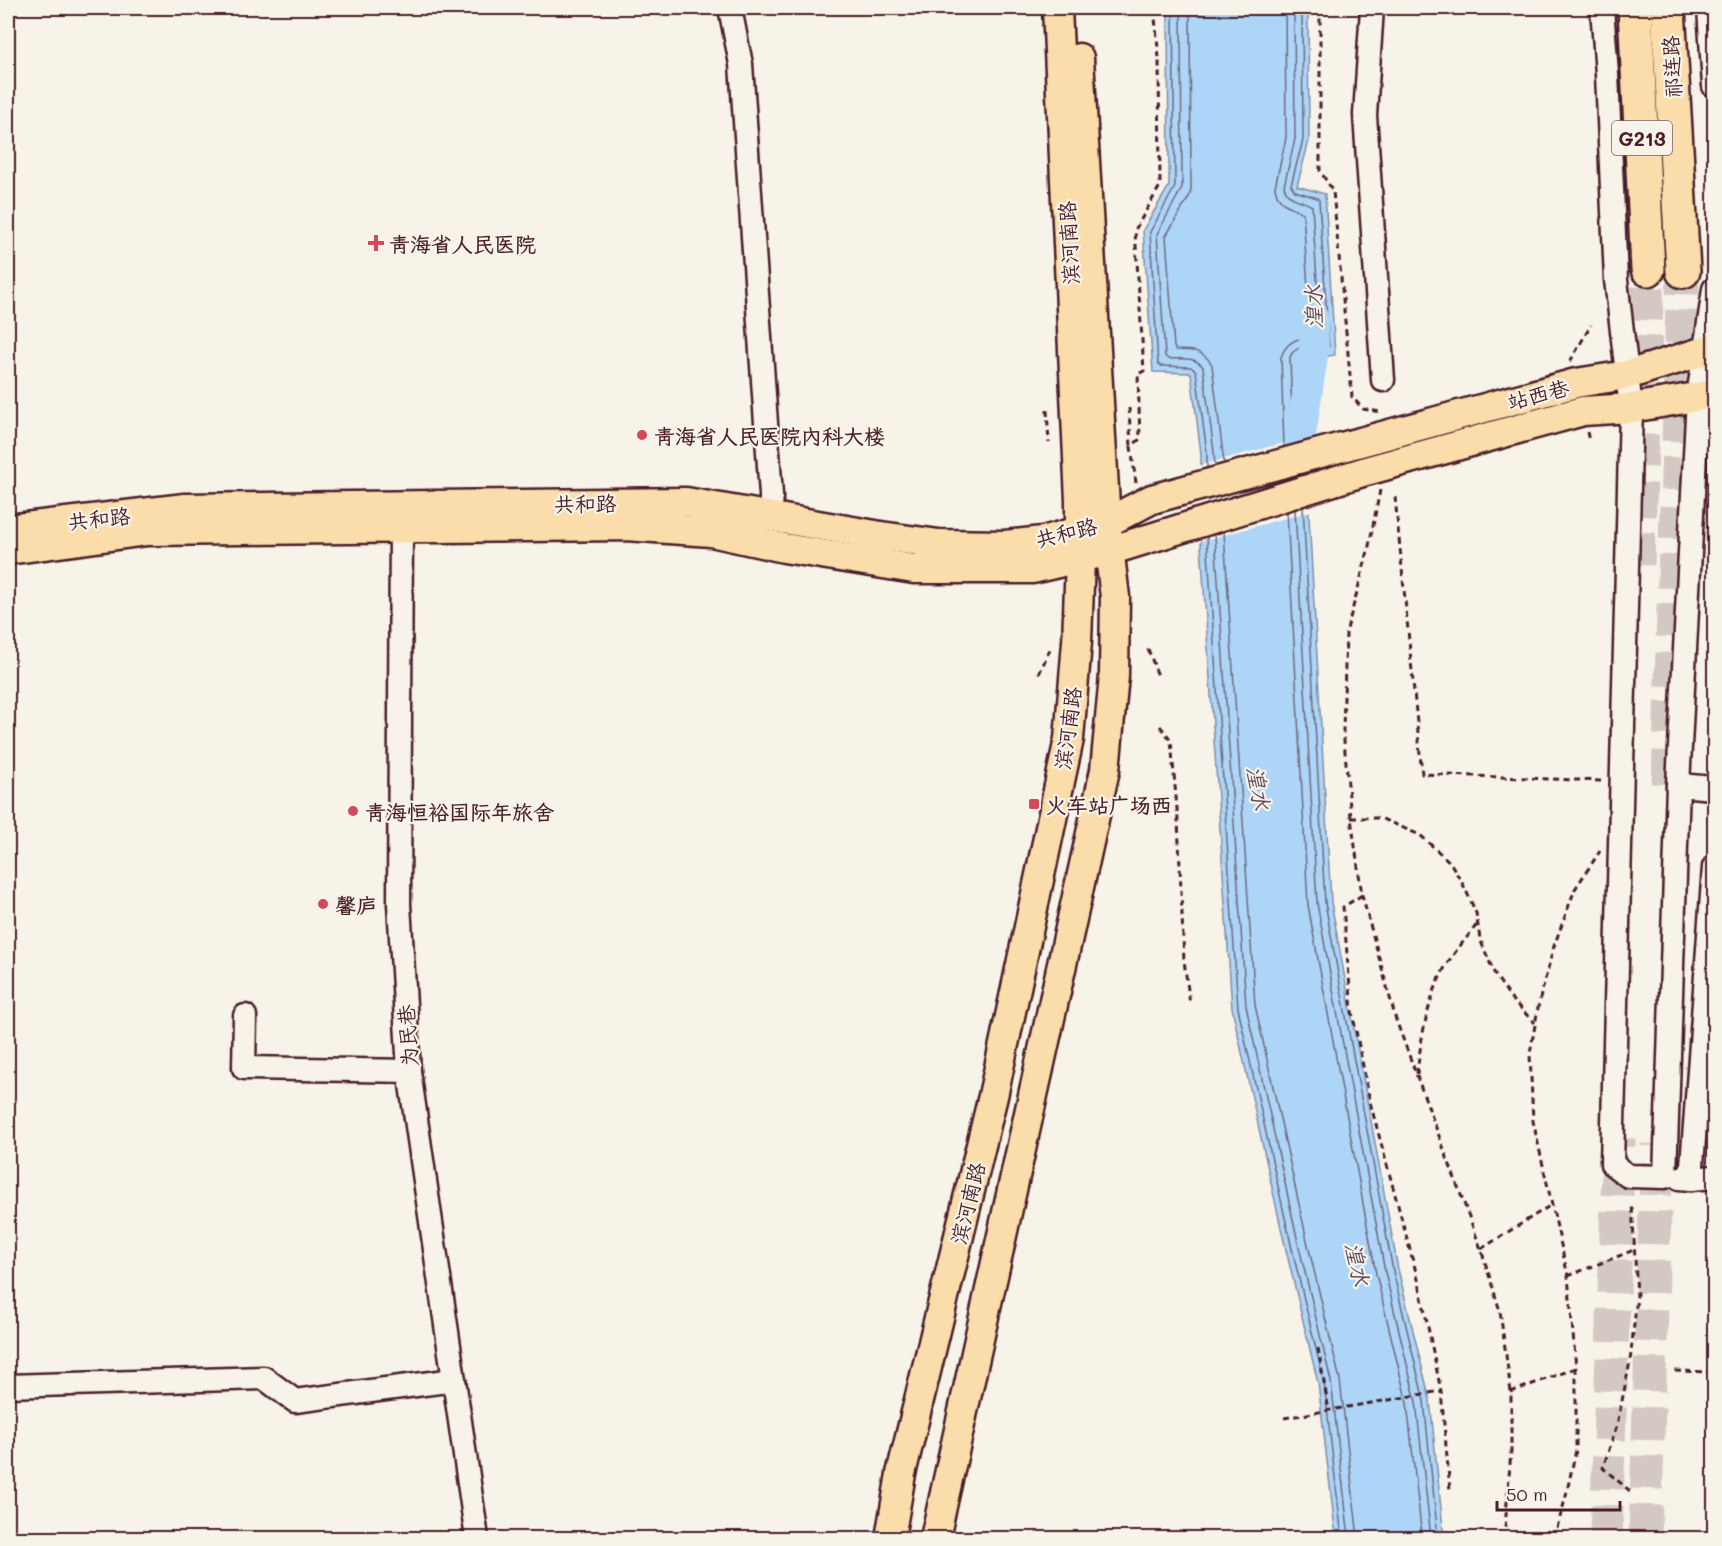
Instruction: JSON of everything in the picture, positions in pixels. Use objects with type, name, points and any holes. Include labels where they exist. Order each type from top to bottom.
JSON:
[{"type":"highway","name":"祁连路","points":[[1635,8],[1648,270]]},
{"type":"highway","name":"祁连路","points":[[1668,8],[1683,271]]},
{"type":"main road","name":"滨河南路","points":[[890,1539],[901,1474],[993,1096],[1069,739],[1089,537],[1057,8]]},
{"type":"main road","points":[[1076,8],[1089,537]]},
{"type":"main road","name":"站西巷","points":[[1144,493],[1361,443],[1576,383],[1627,375],[1710,350]]},
{"type":"main road","name":"站西巷","points":[[1154,536],[1373,479],[1583,411],[1631,408],[1706,396]]},
{"type":"main road","name":"共和路","points":[[8,550],[147,531],[626,526],[711,532],[784,548],[914,569],[1033,569],[1089,537],[1144,493]]},
{"type":"main road","name":"共和路","points":[[8,529],[185,508],[686,502],[939,544],[1005,545],[1089,537],[1109,551],[1154,536]]},
{"type":"main road","name":"滨河南路","points":[[935,1539],[1105,770],[1114,676],[1115,597],[1109,551]]},
{"type":"street","points":[[729,8],[741,64],[771,517]]},
{"type":"street","points":[[1372,8],[1365,116],[1383,380]]},
{"type":"street","points":[[1602,8],[1616,280],[1631,408],[1612,1164],[1628,1176],[1692,1179],[1714,1177]]},
{"type":"street","points":[[1709,8],[1714,86]]},
{"type":"street","points":[[1665,1177],[1678,785],[1714,289]]},
{"type":"street","name":"为民巷","points":[[401,529],[399,904],[409,1071],[477,1539]]},
{"type":"street","points":[[1678,785],[1714,788]]},
{"type":"street","points":[[1692,1179],[1714,867]]},
{"type":"street","points":[[245,1016],[244,1068],[409,1071]]},
{"type":"street","points":[[8,1386],[264,1378],[295,1401],[454,1380]]},
{"type":"path","points":[[1131,447],[1140,439],[1138,374],[1144,371],[1135,230],[1160,186],[1159,58],[1154,8]]},
{"type":"path","points":[[1129,408],[1131,447],[1144,493]]},
{"type":"path","points":[[1047,410],[1049,443]]},
{"type":"path","points":[[1373,479],[1368,551],[1346,633],[1343,730],[1351,818],[1362,894],[1396,1020],[1481,1248],[1500,1311],[1511,1392],[1511,1450],[1505,1528]]},
{"type":"path","points":[[1395,496],[1422,774],[1621,781]]},
{"type":"path","points":[[1039,674],[1050,649]]},
{"type":"path","points":[[1148,649],[1158,676]]},
{"type":"path","points":[[1160,726],[1171,740],[1178,820],[1184,961],[1190,1004]]},
{"type":"path","points":[[1351,818],[1380,818],[1420,835],[1450,862],[1466,888],[1476,914],[1480,939],[1496,975],[1513,1001],[1535,1023]]},
{"type":"path","points":[[1554,1539],[1576,1450],[1576,1368],[1568,1276],[1533,1121],[1530,1054],[1539,1002],[1554,946],[1575,889],[1600,850]]},
{"type":"path","points":[[1362,894],[1342,907],[1352,1011],[1371,1106],[1419,1284],[1441,1391],[1450,1490]]},
{"type":"path","points":[[1417,1078],[1421,1040],[1432,994],[1445,967],[1478,923]]},
{"type":"path","points":[[1629,1491],[1603,1468],[1617,1425],[1630,1362],[1637,1296],[1632,1203]]},
{"type":"path","points":[[1481,1248],[1551,1205]]},
{"type":"path","points":[[1568,1276],[1634,1250]]},
{"type":"path","points":[[1318,1348],[1329,1411]]},
{"type":"path","points":[[1511,1392],[1576,1368]]},
{"type":"path","points":[[1675,1371],[1710,1372],[1714,1376]]},
{"type":"path","points":[[1284,1418],[1441,1391]]},
{"type":"water","points":[[1168,8],[1308,8],[1309,141],[1297,186],[1325,194],[1335,355],[1303,361],[1309,517],[1331,902],[1398,1269],[1430,1400],[1444,1538],[1336,1538],[1318,1383],[1232,1008],[1201,545],[1201,454],[1191,373],[1153,372],[1143,230],[1169,186]]},
{"type":"pier","points":[[1309,436],[1312,511],[1198,542],[1198,466]]},
{"type":"waterway","name":"湟水","points":[[1299,448],[1314,348],[1313,317]]},
{"type":"tunnel","points":[[1638,565],[1648,269]]},
{"type":"tunnel","points":[[1668,784],[1683,271]]},
{"type":"tunnel","points":[[1606,1538],[1619,1138]]},
{"type":"tunnel","points":[[1645,1538],[1657,1144]]},
{"type":"place","name":"青海省人民医院","points":[[376,243]]},
{"type":"place","name":"青海省人民医院内科大楼","points":[[642,435]]},
{"type":"place","name":"火车站广场西","points":[[1034,804]]},
{"type":"place","name":"青海恒裕国际年旅舍","points":[[353,811]]},
{"type":"place","name":"馨庐","points":[[323,904]]}]
